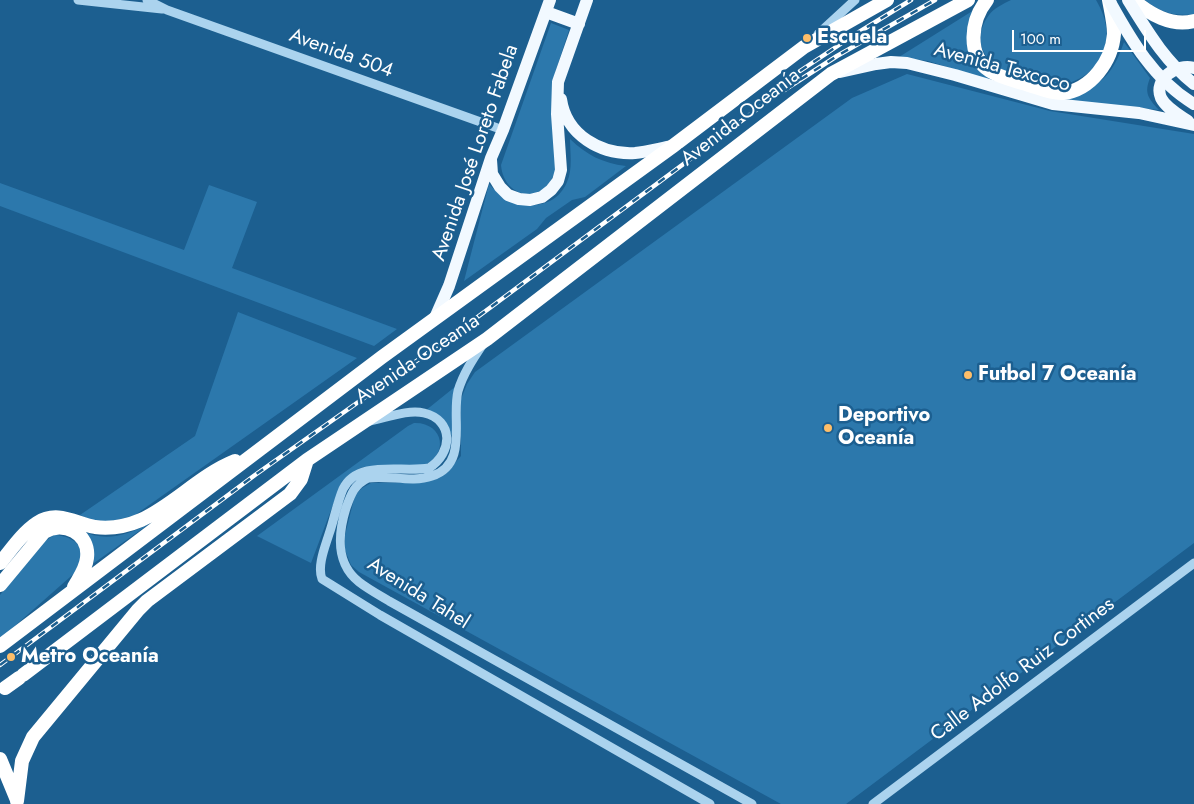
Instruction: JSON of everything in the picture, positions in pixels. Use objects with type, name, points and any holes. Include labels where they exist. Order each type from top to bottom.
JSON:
[{"type":"highway","name":"Avenida Oceanía","points":[[0,646],[435,318],[673,146],[804,47],[886,0]]},
{"type":"highway","name":"Avenida Oceanía","points":[[5,688],[307,460],[487,339],[831,74],[968,0]]},
{"type":"highway","points":[[987,0],[981,7],[975,21],[974,41],[976,54],[983,64],[992,72],[1023,83],[1062,93],[1082,86],[1103,68],[1114,35],[1109,0]]},
{"type":"highway","points":[[1133,0],[1148,12],[1161,18],[1176,22],[1194,21]]},
{"type":"highway","points":[[0,563],[30,529],[44,519],[64,517],[108,528],[132,523],[148,516],[228,463],[257,453]]},
{"type":"highway","points":[[18,802],[22,761],[33,738],[138,610],[290,494],[301,479],[307,460]]},
{"type":"highway","points":[[0,585],[44,532],[50,528],[61,527],[77,534],[84,542],[87,553],[84,570],[70,594]]},
{"type":"highway","points":[[0,759],[18,802]]},
{"type":"main road","points":[[491,158],[492,174],[500,187],[508,195],[519,199],[530,200],[542,197],[558,181],[561,170],[557,114],[558,82],[587,0]]},
{"type":"main road","points":[[1109,0],[1133,41],[1155,72],[1182,97],[1194,104]]},
{"type":"main road","points":[[1128,0],[1164,56],[1194,84]]},
{"type":"main road","points":[[548,6],[579,24]]},
{"type":"main road","name":"Avenida José Loreto Fabela","points":[[435,318],[452,279],[491,158],[548,6]]},
{"type":"main road","name":"Avenida Texcoco","points":[[831,74],[876,64],[891,62],[908,63],[1053,104],[1139,114],[1193,125]]},
{"type":"main road","points":[[1193,125],[1166,104],[1160,96],[1160,91],[1163,81],[1169,72],[1179,67],[1194,68]]},
{"type":"main road","points":[[558,82],[562,103],[569,121],[581,137],[597,147],[616,152],[635,153],[673,146]]},
{"type":"street","name":"Avenida 504","points":[[78,0],[168,10]]},
{"type":"street","name":"Avenida 504","points":[[147,0],[168,10],[503,130]]},
{"type":"street","points":[[804,47],[855,0]]},
{"type":"street","name":"Avenida Tahel","points":[[487,339],[463,377],[458,393],[456,451],[451,462],[433,476],[422,478],[368,478],[361,482],[351,494],[342,522],[339,542],[347,568],[359,582],[389,600],[752,804]]},
{"type":"street","name":"Avenida Tahel","points":[[360,423],[413,412],[422,412],[432,415],[439,421],[447,438],[446,447],[443,456],[429,468],[366,471],[349,480],[343,490],[324,552],[321,567],[322,579],[380,615],[710,804]]},
{"type":"street","name":"Calle Adolfo Ruiz Cortines","points":[[873,804],[1194,563]]},
{"type":"shaded area","points":[[1011,0],[1096,0],[1105,20],[1107,34],[1105,48],[1098,62],[1087,74],[1066,84],[1046,83],[1023,77],[1005,71],[995,65],[985,55],[982,48],[982,28],[991,13],[999,6]]},
{"type":"shaded area","points":[[1145,0],[1194,0],[1194,14],[1180,15],[1168,13],[1156,8]]},
{"type":"shaded area","points":[[974,10],[968,25],[968,40],[1005,85],[928,61],[899,57]]},
{"type":"shaded area","points":[[551,23],[569,30],[555,73],[555,171],[550,182],[543,189],[525,194],[509,185],[504,177],[501,165]]},
{"type":"shaded area","points":[[1124,42],[1150,78],[1147,92],[1159,110],[1056,100],[1082,91],[1100,82],[1113,67]]},
{"type":"shaded area","name":"Deportivo Oceanía","points":[[907,74],[1050,111],[1194,134],[1194,543],[1031,665],[1029,671],[1025,670],[846,804],[781,804],[359,572],[351,565],[345,550],[345,535],[355,495],[371,483],[425,482],[445,474],[461,456],[461,399],[467,384],[475,372],[852,98]]},
{"type":"shaded area","points":[[570,139],[595,157],[610,163],[626,166],[585,197],[572,200],[546,218],[537,229],[464,281],[489,184],[508,199],[519,203],[541,204],[552,200],[560,193],[569,177],[571,166]]},
{"type":"shaded area","points":[[0,183],[184,250],[209,185],[257,202],[232,268],[397,329],[374,346],[0,206]]},
{"type":"shaded area","points":[[238,312],[357,358],[135,515],[121,519],[101,521],[80,515],[195,436]]},
{"type":"shaded area","points":[[456,386],[453,438],[448,428],[425,411]]},
{"type":"shaded area","points":[[414,423],[424,424],[432,428],[437,434],[440,440],[440,448],[437,455],[422,466],[362,467],[342,481],[311,563],[257,536],[408,426]]},
{"type":"shaded area","points":[[149,524],[94,563],[93,550],[81,530],[90,534],[107,537],[124,534]]},
{"type":"shaded area","points":[[54,535],[63,536],[76,542],[79,546],[82,558],[78,570],[0,639],[0,595],[45,541]]},
{"type":"railway","points":[[800,71],[911,0]]},
{"type":"railway","points":[[0,665],[255,475],[456,333],[775,96],[837,56],[935,0]]},
{"type":"place","name":"Escuela","points":[[807,38]]},
{"type":"place","name":"Futbol 7 Oceanía","points":[[968,375]]},
{"type":"place","name":"Deportivo Oceanía","points":[[828,428]]},
{"type":"place","name":"Metro Oceanía","points":[[11,657]]}]
